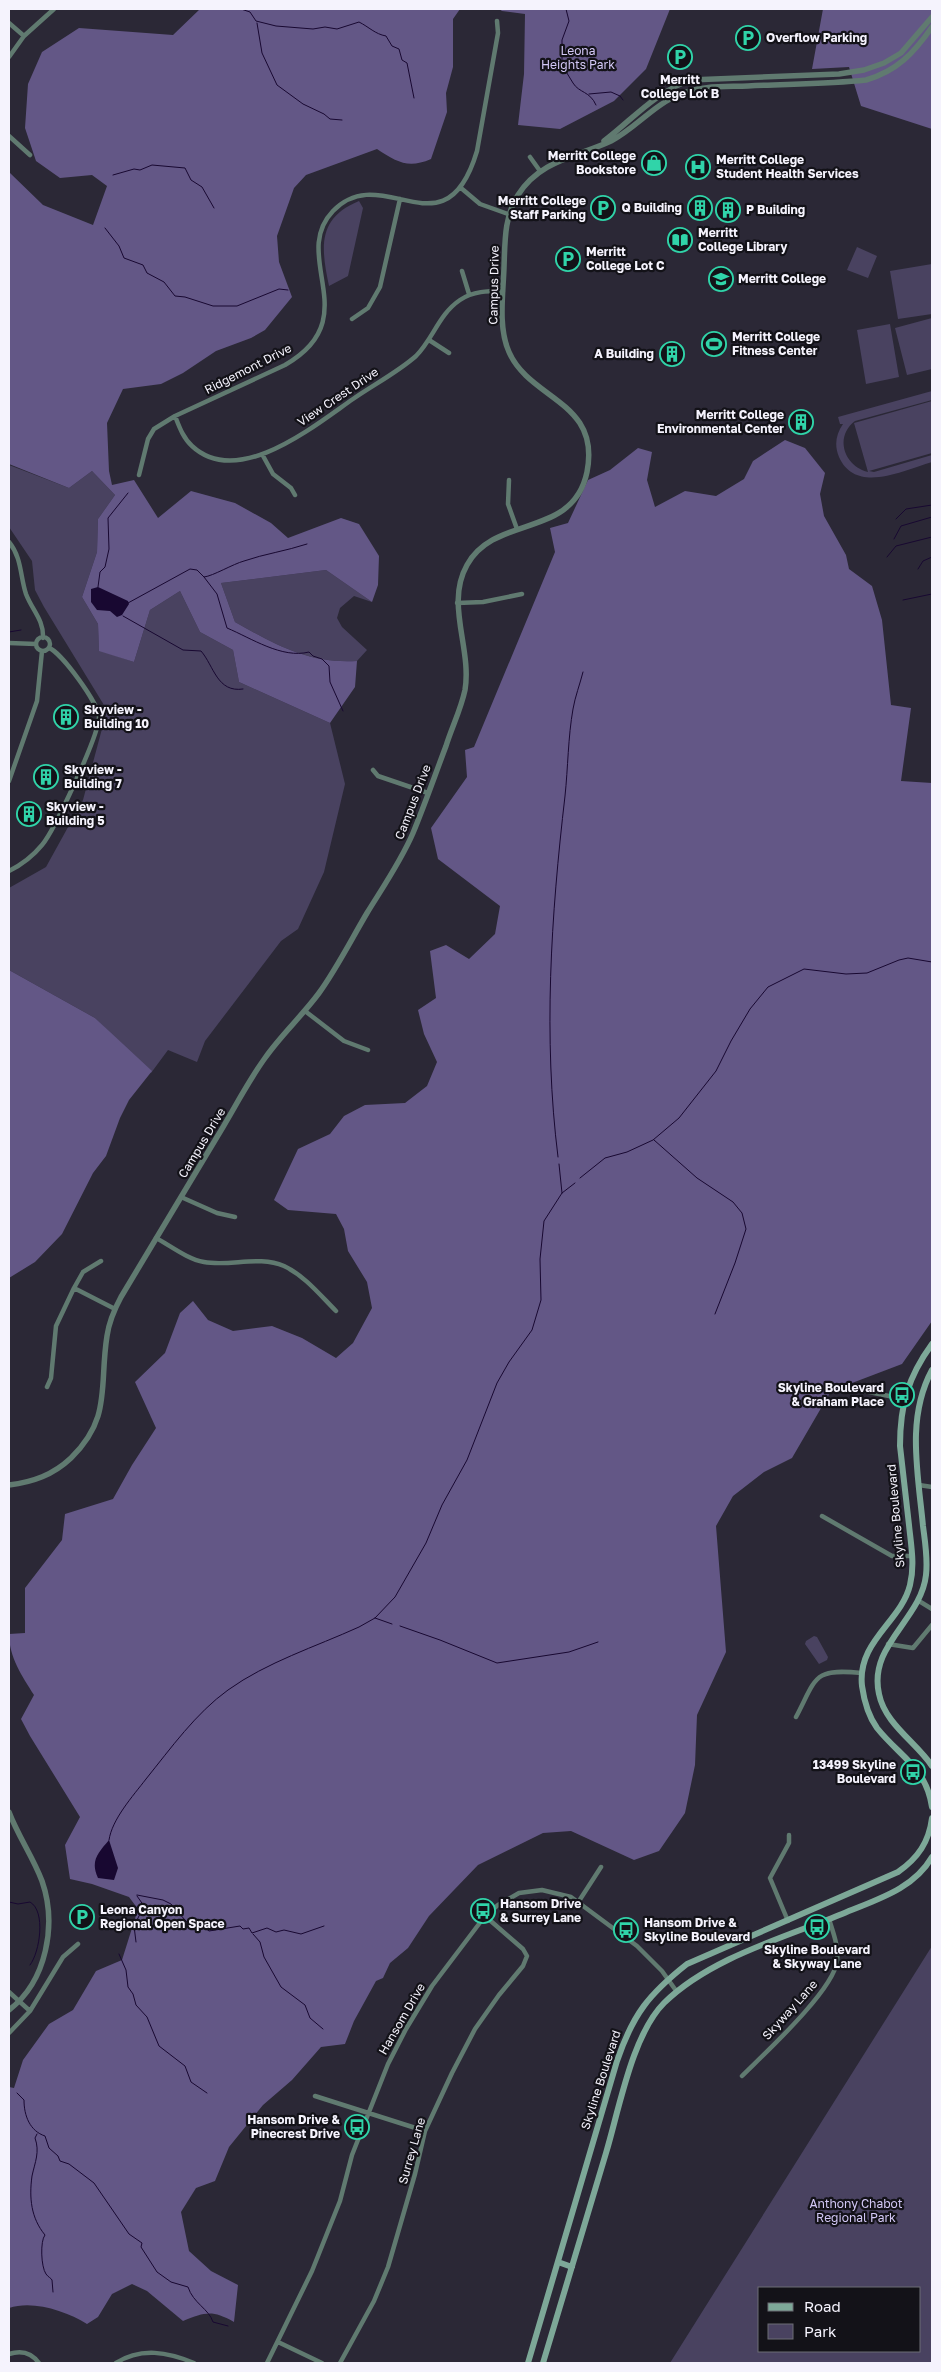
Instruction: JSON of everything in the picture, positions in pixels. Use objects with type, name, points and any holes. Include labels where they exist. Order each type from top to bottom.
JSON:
[{"type":"main road","name":"Skyline Boulevard","points":[[932,1344],[916,1369],[904,1399],[900,1446],[912,1556],[912,1573],[908,1592],[868,1653],[862,1673],[864,1697],[871,1717],[877,1728],[914,1764],[923,1778],[930,1795],[932,1808]]},
{"type":"main road","name":"Skyline Boulevard","points":[[932,1370],[918,1405],[916,1448],[926,1564],[924,1588],[918,1601],[888,1644],[879,1662],[877,1677],[879,1694],[885,1710],[932,1766]]},
{"type":"main road","name":"Skyline Boulevard","points":[[528,2363],[623,2044],[641,2007],[687,1964],[898,1872],[916,1858],[930,1841],[932,1818]]},
{"type":"main road","name":"Skyline Boulevard","points":[[543,2363],[637,2049],[653,2016],[677,1992],[696,1977],[728,1960],[905,1886],[922,1872],[932,1857]]},
{"type":"main road","points":[[558,2262],[572,2267]]},
{"type":"street","points":[[9,56],[24,36],[54,9]]},
{"type":"street","name":"Campus Drive","points":[[599,145],[648,103],[679,85],[704,78],[839,74],[864,70],[891,60],[901,53],[932,17]]},
{"type":"street","name":"Ridgemont Drive","points":[[139,475],[148,438],[154,429],[175,416],[285,365],[305,350],[319,330],[324,311],[325,291],[317,247],[325,221],[333,210],[350,199],[374,194],[434,204],[448,199],[461,188],[472,169],[477,151],[498,33],[497,21]]},
{"type":"street","points":[[9,23],[24,36]]},
{"type":"street","name":"Campus Drive","points":[[9,1485],[44,1477],[65,1463],[87,1440],[100,1410],[105,1376],[106,1338],[115,1309],[262,1062],[320,991],[405,850],[428,793],[465,688],[466,656],[457,603],[464,569],[476,551],[492,539],[554,516],[575,499],[585,479],[588,457],[584,432],[572,412],[522,373],[510,355],[504,336],[505,240],[508,214],[520,192],[540,171],[613,140],[670,98],[692,90],[716,87],[847,82],[877,77],[895,68],[907,59],[932,27]]},
{"type":"street","points":[[9,136],[30,155]]},
{"type":"street","points":[[530,157],[540,171]]},
{"type":"street","points":[[461,188],[480,204],[508,214]]},
{"type":"street","points":[[352,319],[368,308],[380,287],[400,199]]},
{"type":"street","points":[[462,270],[469,294],[503,291]]},
{"type":"street","name":"View Crest Drive","points":[[175,416],[191,445],[207,455],[229,461],[262,454],[313,427],[415,356],[429,340],[440,319],[450,307],[469,294]]},
{"type":"street","points":[[429,340],[449,353]]},
{"type":"street","points":[[262,454],[272,474],[290,488],[295,495]]},
{"type":"street","points":[[509,480],[508,504],[517,529]]},
{"type":"street","points":[[9,542],[20,560],[25,590],[42,622],[43,638]]},
{"type":"street","points":[[457,603],[483,602],[522,594]]},
{"type":"street","points":[[36,644],[38,640],[43,638]]},
{"type":"street","points":[[43,638],[49,642],[49,648]]},
{"type":"street","points":[[9,643],[36,644]]},
{"type":"street","points":[[36,644],[37,649],[42,652]]},
{"type":"street","points":[[42,652],[49,648]]},
{"type":"street","points":[[9,871],[28,859],[42,846],[52,832],[85,758],[99,718],[94,704],[59,654],[49,648]]},
{"type":"street","points":[[9,781],[37,701],[42,652]]},
{"type":"street","points":[[374,770],[378,776],[428,793]]},
{"type":"street","points":[[305,1011],[344,1041],[368,1050]]},
{"type":"street","points":[[181,1196],[217,1214],[235,1217]]},
{"type":"street","points":[[156,1238],[188,1256],[204,1262],[245,1261],[283,1266],[301,1276],[336,1311]]},
{"type":"street","points":[[47,1387],[51,1378],[56,1326],[83,1272],[101,1261]]},
{"type":"street","points":[[74,1288],[115,1309]]},
{"type":"street","points":[[864,1392],[904,1399]]},
{"type":"street","points":[[919,1484],[932,1487]]},
{"type":"street","points":[[822,1516],[892,1556],[912,1556]]},
{"type":"street","points":[[918,1601],[932,1609]]},
{"type":"street","points":[[888,1644],[913,1648],[932,1625]]},
{"type":"street","points":[[796,1717],[809,1688],[822,1676],[828,1672],[842,1670],[862,1673]]},
{"type":"street","points":[[9,1812],[41,1879],[46,1896],[49,1923],[42,1962],[20,2000],[9,2010]]},
{"type":"street","points":[[788,1921],[770,1878],[789,1844],[789,1835]]},
{"type":"street","points":[[578,1901],[601,1867]]},
{"type":"street","name":"Hansom Drive","points":[[267,2363],[312,2271],[340,2201],[352,2155],[388,2064],[406,2029],[432,1986],[485,1916],[509,1898],[532,1890],[557,1892],[578,1901],[637,1946],[669,1979],[677,1992]]},
{"type":"street","name":"Surrey Lane","points":[[340,2363],[374,2301],[388,2267],[415,2174],[425,2131],[452,2072],[475,2029],[499,1995],[523,1966],[528,1956],[523,1949],[485,1916]]},
{"type":"street","name":"Skyway Lane","points":[[742,2076],[788,2029],[833,1975],[837,1962],[837,1950],[829,1919]]},
{"type":"street","points":[[9,2033],[30,2011],[64,1956],[78,1944]]},
{"type":"street","points":[[9,1992],[30,2011]]},
{"type":"street","points":[[314,2096],[370,2112],[425,2131]]},
{"type":"street","points":[[278,2342],[322,2363]]},
{"type":"street","points":[[9,2354],[21,2351],[29,2354],[39,2363]]},
{"type":"street","points":[[116,2363],[130,2356],[156,2352],[175,2355],[194,2363]]},
{"type":"green space","points":[[200,9],[460,9],[453,19],[453,67],[446,93],[447,112],[431,159],[409,164],[403,163],[377,149],[306,175],[294,188],[277,236],[279,262],[292,297],[265,330],[251,338],[216,351],[183,373],[161,384],[123,389],[107,423],[109,471],[112,485],[134,480],[158,518],[191,491],[235,503],[271,523],[288,538],[341,518],[359,524],[379,556],[378,585],[372,602],[326,570],[221,583],[235,622],[279,645],[308,656],[340,661],[357,661],[355,687],[330,723],[239,682],[233,650],[200,632],[180,591],[150,610],[134,662],[99,651],[98,624],[82,597],[97,552],[98,519],[115,495],[92,471],[69,488],[9,464],[9,172],[43,205],[93,225],[107,186],[92,175],[60,178],[36,161],[25,128],[28,84],[42,52],[79,28],[173,35]]},
{"type":"green space","name":"Leona Heights Park","points":[[499,9],[670,9],[646,69],[614,101],[560,129],[518,125],[524,74],[525,14]]},
{"type":"green space","points":[[823,9],[932,9],[932,129],[861,106],[849,67],[812,69]]},
{"type":"green space","points":[[359,201],[363,208],[348,276],[329,286],[324,259],[325,236],[335,216]]},
{"type":"green space","points":[[857,247],[877,256],[868,278],[847,270]]},
{"type":"green space","points":[[932,264],[932,314],[898,319],[890,271]]},
{"type":"green space","points":[[932,318],[932,369],[907,375],[895,328]]},
{"type":"green space","points":[[890,324],[899,377],[866,384],[857,330]]},
{"type":"green space","points":[[932,391],[932,400],[855,421],[845,435],[844,443],[848,457],[853,464],[868,472],[854,423],[932,401],[932,453],[869,471],[874,472],[932,455],[932,462],[881,477],[857,475],[847,468],[839,457],[836,444],[837,436],[843,424],[840,424],[838,417]]},
{"type":"green space","points":[[785,440],[805,448],[825,473],[820,494],[824,516],[846,555],[849,569],[872,586],[882,620],[891,705],[911,708],[901,781],[932,783],[932,1321],[902,1364],[831,1391],[792,1458],[764,1472],[733,1496],[716,1526],[726,1652],[697,1715],[695,1765],[685,1813],[659,1851],[634,1860],[571,1831],[543,1833],[478,1865],[429,1916],[408,1948],[390,1963],[383,1978],[376,1981],[354,2021],[345,2044],[321,2047],[292,2080],[263,2105],[229,2147],[215,2181],[196,2188],[181,2212],[189,2251],[211,2271],[238,2285],[234,2322],[214,2314],[203,2314],[183,2321],[147,2291],[132,2284],[112,2294],[98,2317],[87,2324],[49,2308],[28,2305],[9,2308],[9,2087],[14,2088],[23,2060],[49,2024],[73,2010],[96,1971],[122,1960],[138,1909],[129,1897],[92,1884],[70,1879],[65,1845],[80,1817],[21,1719],[34,1695],[11,1651],[9,1634],[25,1633],[25,1588],[62,1540],[65,1514],[113,1499],[156,1428],[135,1382],[165,1353],[180,1313],[193,1301],[208,1320],[233,1331],[272,1326],[302,1338],[336,1358],[353,1343],[372,1308],[367,1282],[348,1251],[344,1229],[336,1214],[288,1210],[274,1200],[298,1149],[330,1134],[344,1116],[365,1105],[405,1103],[427,1086],[437,1062],[424,1034],[418,1010],[436,998],[430,951],[446,945],[469,959],[495,934],[500,906],[438,859],[431,828],[467,777],[465,750],[474,747],[555,552],[550,528],[568,523],[588,480],[610,470],[638,448],[652,452],[647,480],[655,507],[685,491],[716,496],[744,479],[753,461]]},
{"type":"green space","points":[[9,465],[69,488],[92,471],[115,495],[98,519],[97,552],[82,597],[98,624],[99,650],[134,662],[150,610],[180,591],[200,632],[233,650],[239,682],[330,723],[345,784],[324,872],[298,929],[281,941],[205,1041],[197,1062],[168,1050],[151,1073],[95,1018],[9,970],[9,888],[46,867],[83,800],[107,710],[44,607],[35,590],[32,561],[9,527]]},
{"type":"green space","points":[[326,570],[372,602],[354,596],[340,608],[337,618],[342,627],[367,650],[357,661],[340,661],[308,656],[279,645],[235,622],[221,583]]},
{"type":"green space","points":[[9,970],[95,1018],[152,1071],[129,1100],[106,1156],[93,1173],[62,1234],[35,1262],[9,1278]]},
{"type":"green space","points":[[814,1636],[817,1637],[828,1657],[827,1660],[819,1664],[805,1644],[806,1641]]},
{"type":"green space","name":"Anthony Chabot Regional Park","points":[[932,1946],[932,2363],[670,2363]]},
{"type":"shaded area","points":[[98,587],[128,601],[129,604],[122,615],[117,617],[110,611],[97,610],[91,602],[91,589]]},
{"type":"shaded area","points":[[109,1840],[118,1868],[114,1880],[98,1878],[95,1867],[96,1858]]},
{"type":"waterway","points":[[241,9],[250,12],[256,21],[276,26],[337,29],[359,22],[375,32],[386,36],[392,46],[399,49],[402,60],[407,63],[414,98]]},
{"type":"waterway","points":[[566,9],[569,21],[562,40],[562,65],[575,86],[591,97],[596,105]]},
{"type":"waterway","points":[[257,23],[262,53],[277,85],[303,104],[330,119],[342,120]]},
{"type":"waterway","points":[[589,94],[611,92],[620,96],[623,100]]},
{"type":"waterway","points":[[113,175],[134,169],[140,170],[152,165],[185,168],[191,180],[202,187],[214,208]]},
{"type":"waterway","points":[[105,228],[119,246],[124,258],[143,265],[147,273],[164,282],[175,296],[185,297],[213,306],[237,306],[279,289],[288,290]]},
{"type":"waterway","points":[[98,587],[100,572],[105,567],[109,549],[108,518],[128,493]]},
{"type":"waterway","points":[[896,519],[906,509],[932,505]]},
{"type":"waterway","points":[[894,539],[901,526],[932,517]]},
{"type":"waterway","points":[[887,557],[896,546],[932,537]]},
{"type":"waterway","points":[[128,603],[190,569],[197,570],[204,577],[239,563],[307,544]]},
{"type":"waterway","points":[[918,569],[923,561],[932,557]]},
{"type":"waterway","points":[[204,577],[217,594],[227,628],[278,650],[288,653],[309,652],[313,656],[322,659],[329,666],[330,682],[343,711]]},
{"type":"waterway","points":[[903,600],[932,594]]},
{"type":"waterway","points":[[123,616],[183,650],[201,651],[222,683],[227,687],[243,689]]},
{"type":"waterway","points":[[9,632],[21,630]]},
{"type":"waterway","points":[[558,1157],[553,1112],[550,1022],[553,931],[570,730],[574,704],[583,672]]},
{"type":"waterway","points":[[580,1178],[605,1158],[627,1152],[653,1140],[679,1118],[716,1071],[750,1009],[768,987],[804,969],[846,974],[867,973],[908,958],[932,962]]},
{"type":"waterway","points":[[654,1140],[697,1178],[733,1202],[742,1213],[746,1229],[715,1314]]},
{"type":"waterway","points":[[559,1164],[562,1193]]},
{"type":"waterway","points":[[109,1840],[114,1824],[129,1800],[184,1732],[216,1699],[259,1671],[359,1627],[375,1618],[395,1597],[426,1543],[442,1505],[467,1460],[497,1383],[509,1362],[532,1330],[541,1300],[540,1259],[544,1221],[562,1193],[575,1183]]},
{"type":"waterway","points":[[375,1618],[392,1624]]},
{"type":"waterway","points":[[400,1626],[497,1663],[569,1652],[598,1642]]},
{"type":"waterway","points":[[137,1895],[163,1900],[171,1904],[192,1928],[203,1926],[209,1931],[240,1926],[243,1929],[249,1928],[252,1933],[267,1928],[276,1932],[284,1930],[301,1934],[324,1926]]},
{"type":"waterway","points":[[136,1942],[134,1926],[144,1906],[137,1896]]},
{"type":"waterway","points":[[9,1902],[18,1904],[30,1902],[38,1914],[40,1922],[39,1942],[34,1959],[30,1965]]},
{"type":"waterway","points":[[253,1934],[260,1942],[264,1957],[281,1987],[305,2005],[310,2018],[323,2029]]},
{"type":"waterway","points":[[119,1954],[126,1970],[128,1987],[133,1994],[136,2005],[147,2017],[159,2046],[185,2066],[191,2082],[207,2093]]},
{"type":"waterway","points":[[17,2093],[24,2100],[25,2112],[35,2131],[45,2136],[49,2148],[58,2156],[60,2161],[69,2164],[94,2183],[129,2234],[142,2243],[141,2247],[157,2272],[171,2282],[188,2287],[190,2293],[208,2313],[213,2322],[228,2326]]},
{"type":"waterway","points":[[37,2134],[35,2138],[37,2152],[32,2176],[31,2200],[34,2215],[45,2235],[42,2243],[42,2260],[44,2271],[52,2280],[53,2292]]},
{"type":"place","name":"Overflow Parking","points":[[748,38]]},
{"type":"place","name":"Merritt College Lot B","points":[[680,57]]},
{"type":"place","name":"Merritt College Bookstore","points":[[654,163]]},
{"type":"place","name":"Merritt College Student Health Services","points":[[698,167]]},
{"type":"place","name":"Merritt College Staff Parking","points":[[603,208]]},
{"type":"place","name":"Q Building","points":[[700,208]]},
{"type":"place","name":"P Building","points":[[728,210]]},
{"type":"place","name":"Merritt College Library","points":[[680,240]]},
{"type":"place","name":"Merritt College Lot C","points":[[568,259]]},
{"type":"place","name":"Merritt College","points":[[721,279]]},
{"type":"place","name":"Merritt College Fitness Center","points":[[714,344]]},
{"type":"place","name":"A Building","points":[[672,354]]},
{"type":"place","name":"Merritt College Environmental Center","points":[[801,422]]},
{"type":"place","name":"Skyview - Building 10","points":[[66,717]]},
{"type":"place","name":"Skyview - Building 7","points":[[46,777]]},
{"type":"place","name":"Skyview - Building 5","points":[[29,814]]},
{"type":"place","name":"Skyline Boulevard & Graham Place","points":[[902,1395]]},
{"type":"place","name":"13499 Skyline Boulevard","points":[[913,1772]]},
{"type":"place","name":"Hansom Drive & Surrey Lane","points":[[483,1911]]},
{"type":"place","name":"Leona Canyon Regional Open Space","points":[[82,1917]]},
{"type":"place","name":"Skyline Boulevard & Skyway Lane","points":[[817,1927]]},
{"type":"place","name":"Hansom Drive & Skyline Boulevard","points":[[626,1930]]},
{"type":"place","name":"Hansom Drive & Pinecrest Drive","points":[[357,2127]]}]
